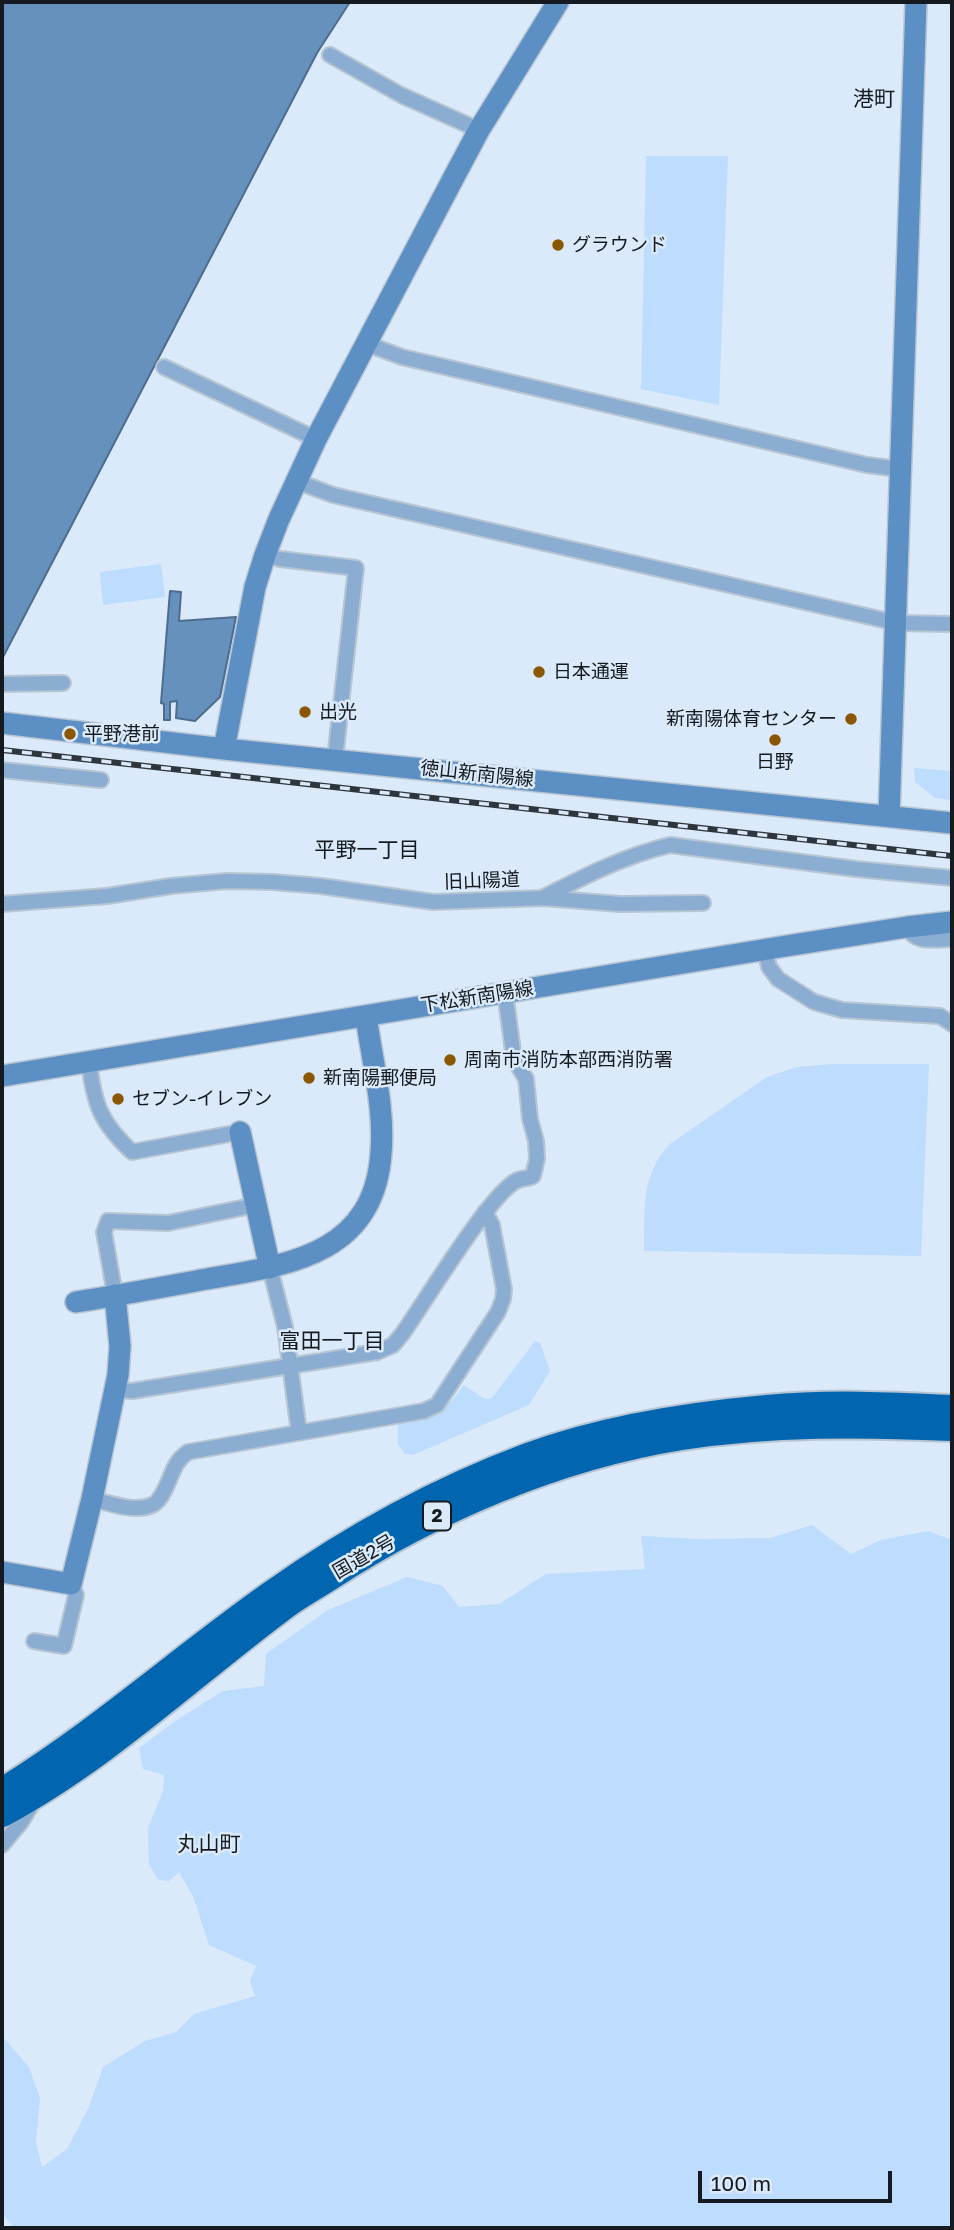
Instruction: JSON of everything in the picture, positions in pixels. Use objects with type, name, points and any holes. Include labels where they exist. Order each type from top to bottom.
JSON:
[{"type":"highway","name":"国道2号","points":[[2,1791],[68,1748],[270,1594],[345,1544],[433,1497],[529,1456],[598,1436],[663,1422],[768,1408],[866,1404],[952,1408]]},
{"type":"highway","name":"国道2号","points":[[2,1814],[38,1795],[282,1609],[359,1559],[442,1513],[510,1486],[608,1453],[681,1437],[771,1427],[866,1424],[952,1428]]},
{"type":"street","points":[[224,749],[255,587],[265,555],[296,481],[480,130],[558,2]]},
{"type":"street","points":[[889,816],[916,2]]},
{"type":"street","points":[[330,55],[401,95],[480,130]]},
{"type":"street","points":[[367,344],[402,357],[867,465],[900,468]]},
{"type":"street","points":[[164,367],[316,439]]},
{"type":"street","points":[[296,481],[332,495],[897,623],[952,624]]},
{"type":"street","points":[[265,555],[356,568],[335,760]]},
{"type":"street","points":[[2,684],[63,683]]},
{"type":"street","name":"徳山新南陽線","points":[[2,723],[224,749],[952,822]]},
{"type":"street","points":[[2,770],[101,780]]},
{"type":"street","name":"旧山陽道","points":[[2,904],[107,897],[171,886],[227,881],[321,886],[419,901],[543,898],[600,868],[670,845],[856,869],[952,878]]},
{"type":"street","points":[[543,898],[620,904],[703,903]]},
{"type":"street","name":"下松新南陽線","points":[[2,1076],[505,992],[952,922]]},
{"type":"street","points":[[907,927],[911,936],[917,939],[952,939]]},
{"type":"street","points":[[765,950],[769,967],[778,979],[814,1002],[842,1010],[940,1016],[952,1024]]},
{"type":"street","points":[[116,1390],[132,1391],[377,1352],[393,1345],[485,1212],[501,1193],[517,1180],[533,1176],[537,1159],[536,1141],[530,1119],[526,1079],[514,1059],[505,992]]},
{"type":"street","points":[[76,1302],[270,1268],[311,1255],[332,1244],[352,1227],[367,1209],[377,1180],[382,1153],[381,1115],[366,1016]]},
{"type":"street","points":[[89,1062],[100,1113],[115,1136],[132,1152],[240,1132],[285,1327],[299,1432]]},
{"type":"street","points":[[34,1641],[64,1646],[76,1595],[71,1584],[116,1390],[120,1346],[115,1295],[104,1232],[107,1221],[168,1223],[257,1205]]},
{"type":"street","points":[[92,1499],[124,1506],[153,1505],[160,1499],[177,1460],[188,1452],[424,1411],[438,1405],[498,1312],[503,1299],[492,1225],[485,1212]]},
{"type":"street","points":[[2,1572],[71,1584]]},
{"type":"street","points":[[2,1846],[38,1795]]},
{"type":"shaded area","points":[[4,2],[350,2],[317,53],[2,659],[2,8]]},
{"type":"shaded area","points":[[646,156],[728,156],[719,405],[641,389]]},
{"type":"shaded area","points":[[161,564],[165,597],[103,605],[100,572]]},
{"type":"shaded area","points":[[170,591],[181,592],[179,621],[236,617],[220,697],[195,721],[176,718],[177,701],[170,702],[170,720],[164,720],[164,704],[161,703]]},
{"type":"shaded area","points":[[914,768],[952,771],[952,800],[935,798],[915,782]]},
{"type":"shaded area","points":[[832,1064],[929,1064],[921,1256],[644,1251],[649,1181],[653,1168],[670,1144],[767,1077],[797,1067]]},
{"type":"shaded area","points":[[535,1341],[540,1343],[550,1371],[529,1405],[413,1455],[405,1454],[398,1444],[398,1422],[436,1413],[449,1404],[464,1385],[485,1399],[492,1398]]},
{"type":"shaded area","points":[[812,1525],[851,1554],[881,1540],[928,1531],[952,1540],[952,2228],[14,2228],[2,2213],[2,2036],[29,2067],[40,2098],[36,2142],[42,2167],[67,2149],[89,2107],[103,2067],[145,2041],[176,2032],[194,2014],[255,1996],[250,1981],[256,1966],[209,1945],[193,1896],[179,1872],[169,1881],[158,1880],[149,1864],[148,1828],[163,1791],[164,1775],[143,1769],[139,1748],[223,1691],[264,1686],[266,1654],[328,1610],[407,1577],[443,1586],[459,1607],[499,1604],[546,1574],[645,1569],[641,1536],[770,1538]]},
{"type":"railway","points":[[2,750],[952,856]]},
{"type":"place","name":"グラウンド","points":[[558,245]]},
{"type":"place","name":"日本通運","points":[[539,672]]},
{"type":"place","name":"出光","points":[[305,712]]},
{"type":"place","name":"新南陽体育センター","points":[[851,719]]},
{"type":"place","name":"平野港前","points":[[70,734]]},
{"type":"place","name":"日野","points":[[775,740]]},
{"type":"place","name":"周南市消防本部西消防署","points":[[450,1060]]},
{"type":"place","name":"新南陽郵便局","points":[[309,1078]]},
{"type":"place","name":"セブン-イレブン","points":[[118,1099]]},
{"type":"district","name":"港町","points":[[874,99]]},
{"type":"district","name":"平野一丁目","points":[[367,850]]},
{"type":"district","name":"富田一丁目","points":[[332,1341]]},
{"type":"district","name":"丸山町","points":[[209,1844]]}]
